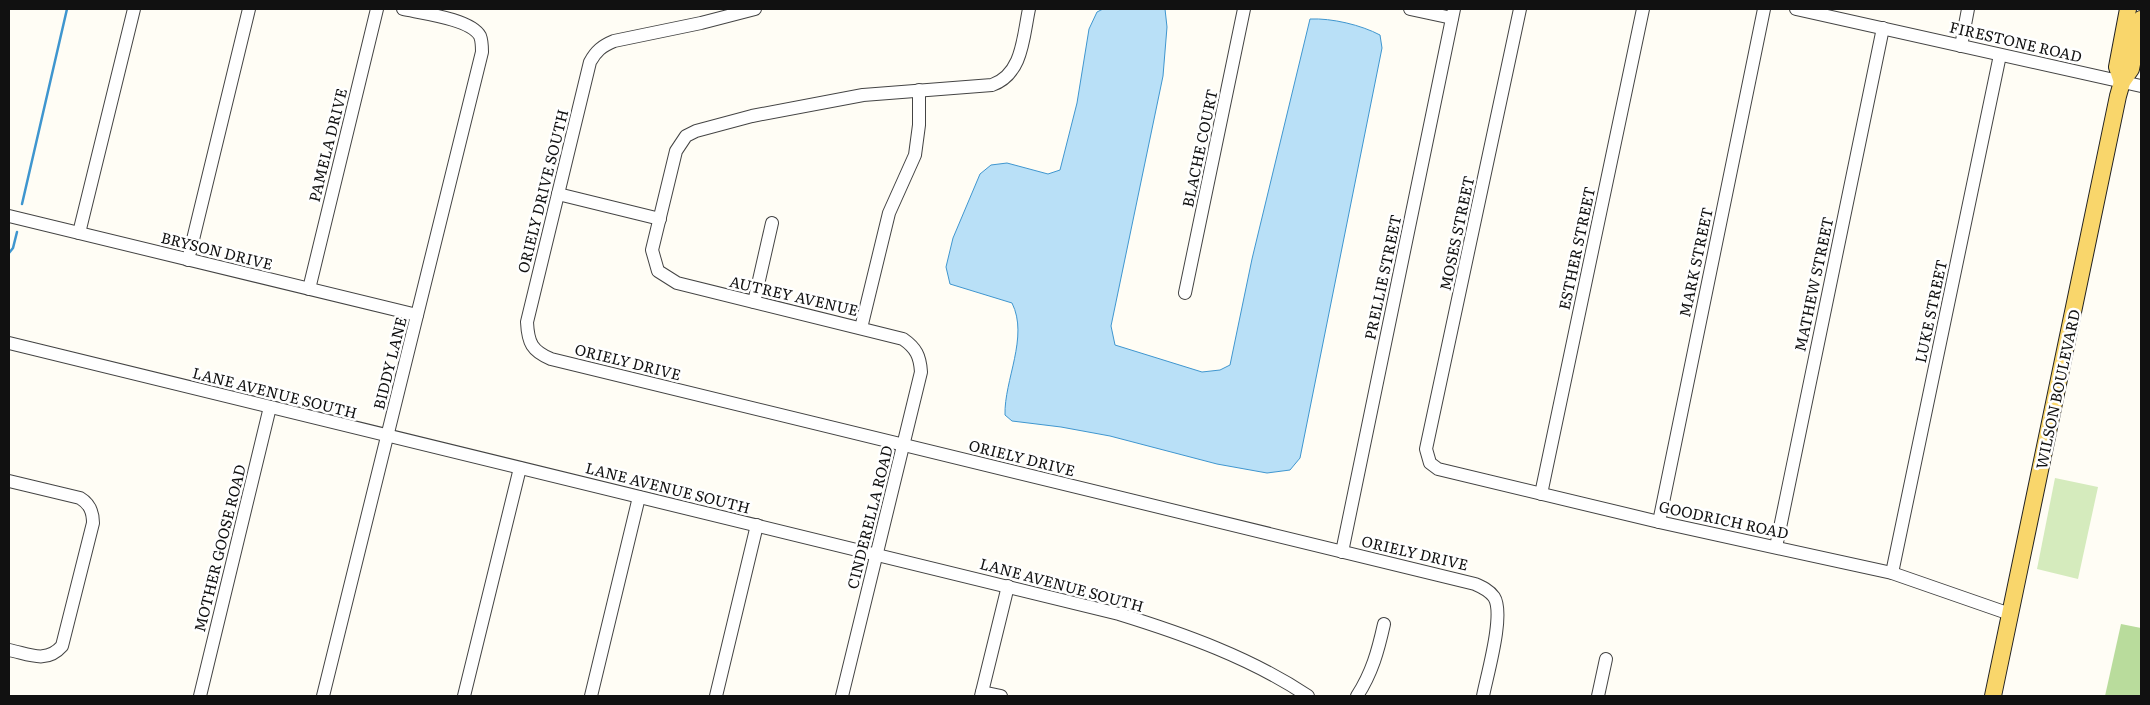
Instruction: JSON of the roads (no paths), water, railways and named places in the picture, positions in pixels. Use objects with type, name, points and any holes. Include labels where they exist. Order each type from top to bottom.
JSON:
[{"type":"main road","name":"WILSON BOULEVARD","points":[[2122,82],[2117,66],[2128,9]]},
{"type":"main road","name":"WILSON BOULEVARD","points":[[1993,696],[2122,82],[2131,69],[2141,19]]},
{"type":"street","points":[[79,233],[134,9]]},
{"type":"street","points":[[188,260],[249,9]]},
{"type":"street","name":"PAMELA DRIVE","points":[[309,289],[377,9]]},
{"type":"street","name":"BIDDY LANE","points":[[322,696],[482,52],[480,36],[474,28],[403,9]]},
{"type":"street","name":"ORIELY DRIVE SOUTH","points":[[533,349],[527,337],[526,322],[590,62],[596,52],[603,45],[614,41],[701,23],[755,9]]},
{"type":"street","points":[[558,194],[660,220],[676,151],[686,136],[696,131],[752,116],[863,95],[992,85],[1008,76],[1018,59],[1029,9]]},
{"type":"street","name":"BLACHE COURT","points":[[1186,294],[1244,9]]},
{"type":"street","points":[[1410,9],[1453,14]]},
{"type":"street","name":"MOSES STREET","points":[[1430,463],[1427,458],[1426,449],[1520,9]]},
{"type":"street","name":"ESTHER STREET","points":[[1541,494],[1643,9]]},
{"type":"street","name":"MARK STREET","points":[[1658,522],[1764,9]]},
{"type":"street","points":[[1961,46],[1968,9]]},
{"type":"street","name":"FIRESTONE ROAD","points":[[1803,10],[2141,86]]},
{"type":"street","name":"PRELLIE STREET","points":[[1342,552],[1453,14]]},
{"type":"street","name":"MATHEW STREET","points":[[1776,547],[1883,28]]},
{"type":"street","name":"LUKE STREET","points":[[1892,573],[2000,55]]},
{"type":"street","points":[[861,328],[889,213],[915,155],[919,125],[919,90]]},
{"type":"street","name":"BRYSON DRIVE","points":[[9,216],[417,315]]},
{"type":"street","name":"AUTREY AVENUE","points":[[660,220],[652,250],[658,271],[666,278],[678,283],[903,338],[914,347]]},
{"type":"street","points":[[754,302],[772,223]]},
{"type":"street","name":"LANE AVENUE SOUTH","points":[[9,343],[1119,614],[1161,627],[1238,658],[1308,696]]},
{"type":"street","name":"CINDERELLA ROAD","points":[[842,696],[921,372],[920,359],[914,347]]},
{"type":"street","name":"ORIELY DRIVE","points":[[533,349],[551,359],[1475,584],[1486,589],[1497,604],[1498,622],[1482,696]]},
{"type":"street","name":"MOTHER GOOSE ROAD","points":[[200,696],[270,407]]},
{"type":"street","name":"GOODRICH ROAD","points":[[1430,463],[1438,469],[1658,522],[1892,573],[2010,614]]},
{"type":"street","points":[[464,696],[520,468]]},
{"type":"street","points":[[9,481],[80,498],[87,502],[91,509],[93,524],[62,646],[56,654],[41,657],[9,650]]},
{"type":"street","points":[[591,696],[639,497]]},
{"type":"street","points":[[716,696],[757,526]]},
{"type":"street","points":[[1001,696],[982,694],[1008,586]]},
{"type":"street","points":[[1357,696],[1369,678],[1384,624]]},
{"type":"street","points":[[1598,696],[1606,659]]},
{"type":"water","points":[[1103,9],[1165,9],[1167,27],[1163,76],[1111,326],[1115,345],[1202,372],[1220,370],[1230,365],[1252,259],[1310,19],[1346,23],[1380,35],[1382,48],[1300,458],[1290,470],[1267,473],[1217,464],[1110,436],[1012,421],[1005,415],[1018,330],[1017,316],[1012,303],[950,284],[946,267],[953,238],[980,174],[991,165],[1007,163],[1048,174],[1060,170],[1077,103],[1089,29],[1097,12]]},
{"type":"waterway","points":[[22,204],[67,9]]},
{"type":"waterway","points":[[9,253],[13,248],[17,232]]}]
